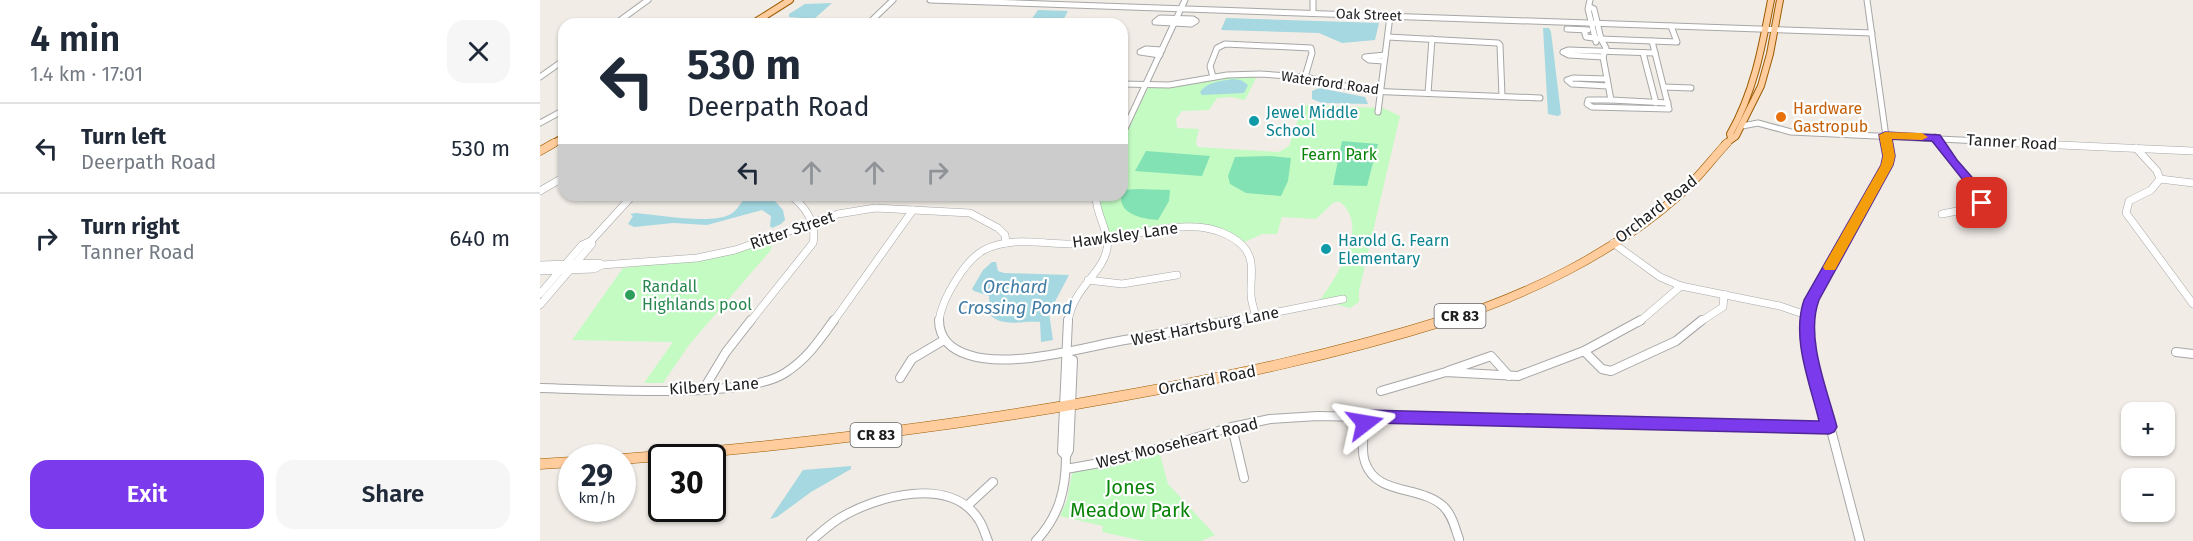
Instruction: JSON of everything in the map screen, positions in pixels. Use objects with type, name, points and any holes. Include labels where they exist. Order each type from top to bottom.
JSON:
[{"type":"main road","points":[[762,18],[790,0]]},
{"type":"main road","name":"Orchard Road","points":[[1731,138],[1730,134],[1751,91],[1771,0]]},
{"type":"main road","name":"Orchard Road","points":[[636,458],[852,438],[1067,406],[1301,361],[1409,333],[1517,293],[1557,274],[1612,243],[1680,194],[1702,173],[1731,138],[1736,136],[1750,113],[1768,71],[1780,0]]},
{"type":"main road","points":[[540,151],[558,140]]},
{"type":"main road","points":[[540,464],[558,463]]},
{"type":"street","points":[[623,18],[648,0]]},
{"type":"street","points":[[874,18],[891,0]]},
{"type":"street","name":"Oak Street","points":[[930,0],[1594,24],[1628,23],[1871,31]]},
{"type":"street","points":[[1128,123],[1185,0]]},
{"type":"street","points":[[1306,13],[1311,0]]},
{"type":"street","points":[[1311,0],[1313,13]]},
{"type":"street","points":[[1590,0],[1588,9],[1603,54],[1611,100]]},
{"type":"street","points":[[1860,541],[1806,334],[1806,315],[1812,300],[1887,165],[1889,156],[1867,0]]},
{"type":"street","points":[[1378,111],[1390,16]]},
{"type":"street","name":"Oak Street","points":[[1628,23],[1766,27]]},
{"type":"street","points":[[1567,29],[1584,30],[1594,24]]},
{"type":"street","points":[[1584,30],[1586,37],[1598,41],[1678,43],[1671,26]]},
{"type":"street","points":[[1388,37],[1498,43],[1500,45],[1502,96]]},
{"type":"street","points":[[1428,93],[1432,39]]},
{"type":"street","points":[[1652,41],[1664,87],[1668,103],[1669,109],[1665,111],[1587,105],[1586,101],[1611,100],[1668,103]]},
{"type":"street","points":[[1213,77],[1210,66],[1217,48],[1225,44],[1311,48],[1312,53],[1305,77]]},
{"type":"street","points":[[1603,54],[1568,50],[1563,52],[1567,55],[1655,53]]},
{"type":"street","points":[[1643,53],[1656,103]]},
{"type":"street","points":[[540,77],[558,64]]},
{"type":"street","name":"Waterford Road","points":[[1128,84],[1169,85],[1240,74],[1305,77],[1353,89],[1540,98]]},
{"type":"street","points":[[1573,78],[1608,82],[1572,84],[1567,80],[1573,78]]},
{"type":"street","points":[[1664,87],[1691,88]]},
{"type":"street","points":[[540,123],[558,113]]},
{"type":"street","name":"Tanner Road","points":[[1750,113],[1759,121],[1794,131]]},
{"type":"street","name":"Tanner Road","points":[[1742,126],[1758,123],[1794,131],[2193,151]]},
{"type":"street","points":[[1935,137],[1983,199],[1982,203],[1972,208],[1942,214]]},
{"type":"street","points":[[2136,148],[2157,171],[2160,179]]},
{"type":"street","points":[[2160,179],[2193,183]]},
{"type":"street","points":[[2160,179],[2152,190],[2137,195],[2127,202],[2126,213],[2193,304]]},
{"type":"street","points":[[540,191],[558,180]]},
{"type":"street","points":[[540,305],[582,245],[591,241],[628,201]]},
{"type":"street","points":[[703,390],[726,352],[812,246],[815,236],[811,223],[802,205],[797,201]]},
{"type":"street","points":[[1036,541],[1059,510],[1065,488],[1066,456],[1062,452],[1067,406],[1065,362],[1068,354],[1069,311],[1079,290],[1105,256],[1107,240],[1096,212],[1096,201]]},
{"type":"street","name":"Ritter Street","points":[[540,265],[594,269],[602,265],[697,258],[735,250],[811,223],[859,210],[879,208],[970,213],[981,217],[1005,235],[1006,243]]},
{"type":"street","name":"Kilbery Lane","points":[[540,388],[703,390],[760,384],[778,377],[810,354],[913,210]]},
{"type":"street","name":"Hawksley Lane","points":[[944,340],[939,325],[942,308],[969,261],[984,250],[1006,243],[1082,243],[1185,227],[1226,234],[1246,249],[1253,267],[1251,298],[1256,316]]},
{"type":"street","points":[[568,267],[576,263],[592,244],[591,241]]},
{"type":"street","points":[[1612,243],[1660,277],[1681,286],[1780,306],[1806,315]]},
{"type":"street","name":"Ritter Street","points":[[576,263],[602,265]]},
{"type":"street","name":"Ritter Street","points":[[540,271],[560,270],[568,267]]},
{"type":"street","points":[[540,294],[560,270]]},
{"type":"street","points":[[1088,280],[1113,286],[1177,275]]},
{"type":"street","points":[[1446,372],[1518,376],[1534,372],[1584,351],[1635,325],[1681,286]]},
{"type":"street","points":[[1584,351],[1602,369],[1611,371],[1621,367],[1676,341],[1703,319],[1715,314],[1723,307],[1724,294]]},
{"type":"street","name":"West Hartsburg Lane","points":[[944,340],[957,352],[990,360],[1068,354],[1343,299]]},
{"type":"street","points":[[900,378],[903,366],[912,358],[944,340]]},
{"type":"street","points":[[2176,352],[2193,354]]},
{"type":"street","points":[[1381,391],[1491,356],[1509,376]]},
{"type":"street","points":[[1365,416],[1364,458],[1372,476],[1391,487],[1422,492],[1437,501],[1447,511],[1461,540]]},
{"type":"street","name":"West Mooseheart Road","points":[[1066,469],[1135,455],[1232,427],[1293,417],[1365,416],[1829,427]]},
{"type":"street","points":[[1232,427],[1244,478]]},
{"type":"street","points":[[968,506],[993,482]]},
{"type":"street","points":[[811,541],[841,518],[868,505],[899,495],[942,495],[968,506],[980,520],[988,541]]},
{"type":"green space","name":"Fearn Park","points":[[1253,76],[1256,78],[1245,100],[1231,97],[1217,98],[1209,110],[1182,111],[1176,119],[1177,128],[1199,129],[1197,147],[1279,152],[1289,146],[1303,105],[1383,108],[1400,116],[1359,291],[1359,302],[1350,308],[1320,300],[1342,265],[1352,238],[1349,212],[1340,202],[1334,202],[1316,219],[1282,217],[1277,234],[1262,234],[1242,243],[1211,230],[1194,228],[1160,230],[1110,238],[1098,201],[1128,201],[1128,129],[1148,88],[1178,86],[1224,77]]},
{"type":"green space","points":[[1342,141],[1378,144],[1367,186],[1333,185]]},
{"type":"green space","points":[[1146,151],[1210,156],[1202,176],[1135,171]]},
{"type":"green space","points":[[1235,157],[1291,158],[1288,181],[1281,196],[1246,193],[1230,184],[1228,176]]},
{"type":"green space","points":[[1128,190],[1170,190],[1169,201],[1158,220],[1135,216],[1122,205],[1121,201],[1128,201]]},
{"type":"green space","points":[[773,240],[771,250],[689,345],[663,383],[644,383],[673,342],[572,340],[623,268],[655,264]]},
{"type":"green space","name":"Jones Meadow Park","points":[[1159,451],[1168,484],[1215,535],[1201,541],[1144,541],[1102,532],[1103,526],[1060,516],[1067,500],[1072,474],[1077,470]]},
{"type":"water","points":[[832,3],[815,18],[789,17],[789,14],[805,4]]},
{"type":"water","points":[[1038,10],[1068,11],[1064,18],[1032,18]]},
{"type":"water","points":[[1226,18],[1379,23],[1375,40],[1342,43],[1319,33],[1221,30]]},
{"type":"water","points":[[1543,28],[1549,28],[1551,32],[1561,114],[1558,116],[1548,114]]},
{"type":"water","points":[[1233,79],[1241,80],[1248,85],[1244,93],[1202,95],[1200,92],[1210,84]]},
{"type":"water","points":[[1319,88],[1365,97],[1368,104],[1322,103],[1312,99],[1312,91]]},
{"type":"water","points":[[743,201],[775,201],[783,210],[785,220],[772,228],[770,226],[771,216],[762,210],[707,225],[673,223],[634,227],[628,224],[633,216],[630,214],[636,213],[711,219],[733,212]]},
{"type":"water","name":"Orchard Crossing Pond","points":[[992,262],[996,262],[998,271],[1004,273],[1069,275],[1049,313],[1053,340],[1041,342],[1040,322],[1007,322],[990,315],[989,296],[972,289],[983,270]]},
{"type":"water","points":[[851,466],[851,469],[811,492],[777,517],[770,519],[803,470]]},
{"type":"slow traffic","points":[[1830,267],[1882,177],[1889,156],[1885,135],[1922,137]]},
{"type":"place","name":"Hardware Gastropub","points":[[1781,117]]},
{"type":"place","name":"Jewel Middle School","points":[[1254,121]]},
{"type":"place","name":"Harold G. Fearn Elementary","points":[[1326,249]]},
{"type":"place","name":"Randall Highlands pool","points":[[630,295]]},
{"type":"route","points":[[1365,423],[1365,416],[1829,427],[1806,334],[1806,315],[1852,227],[1882,177],[1889,156],[1885,135],[1935,137],[1953,162],[1974,184],[1983,199],[1982,203]]}]
